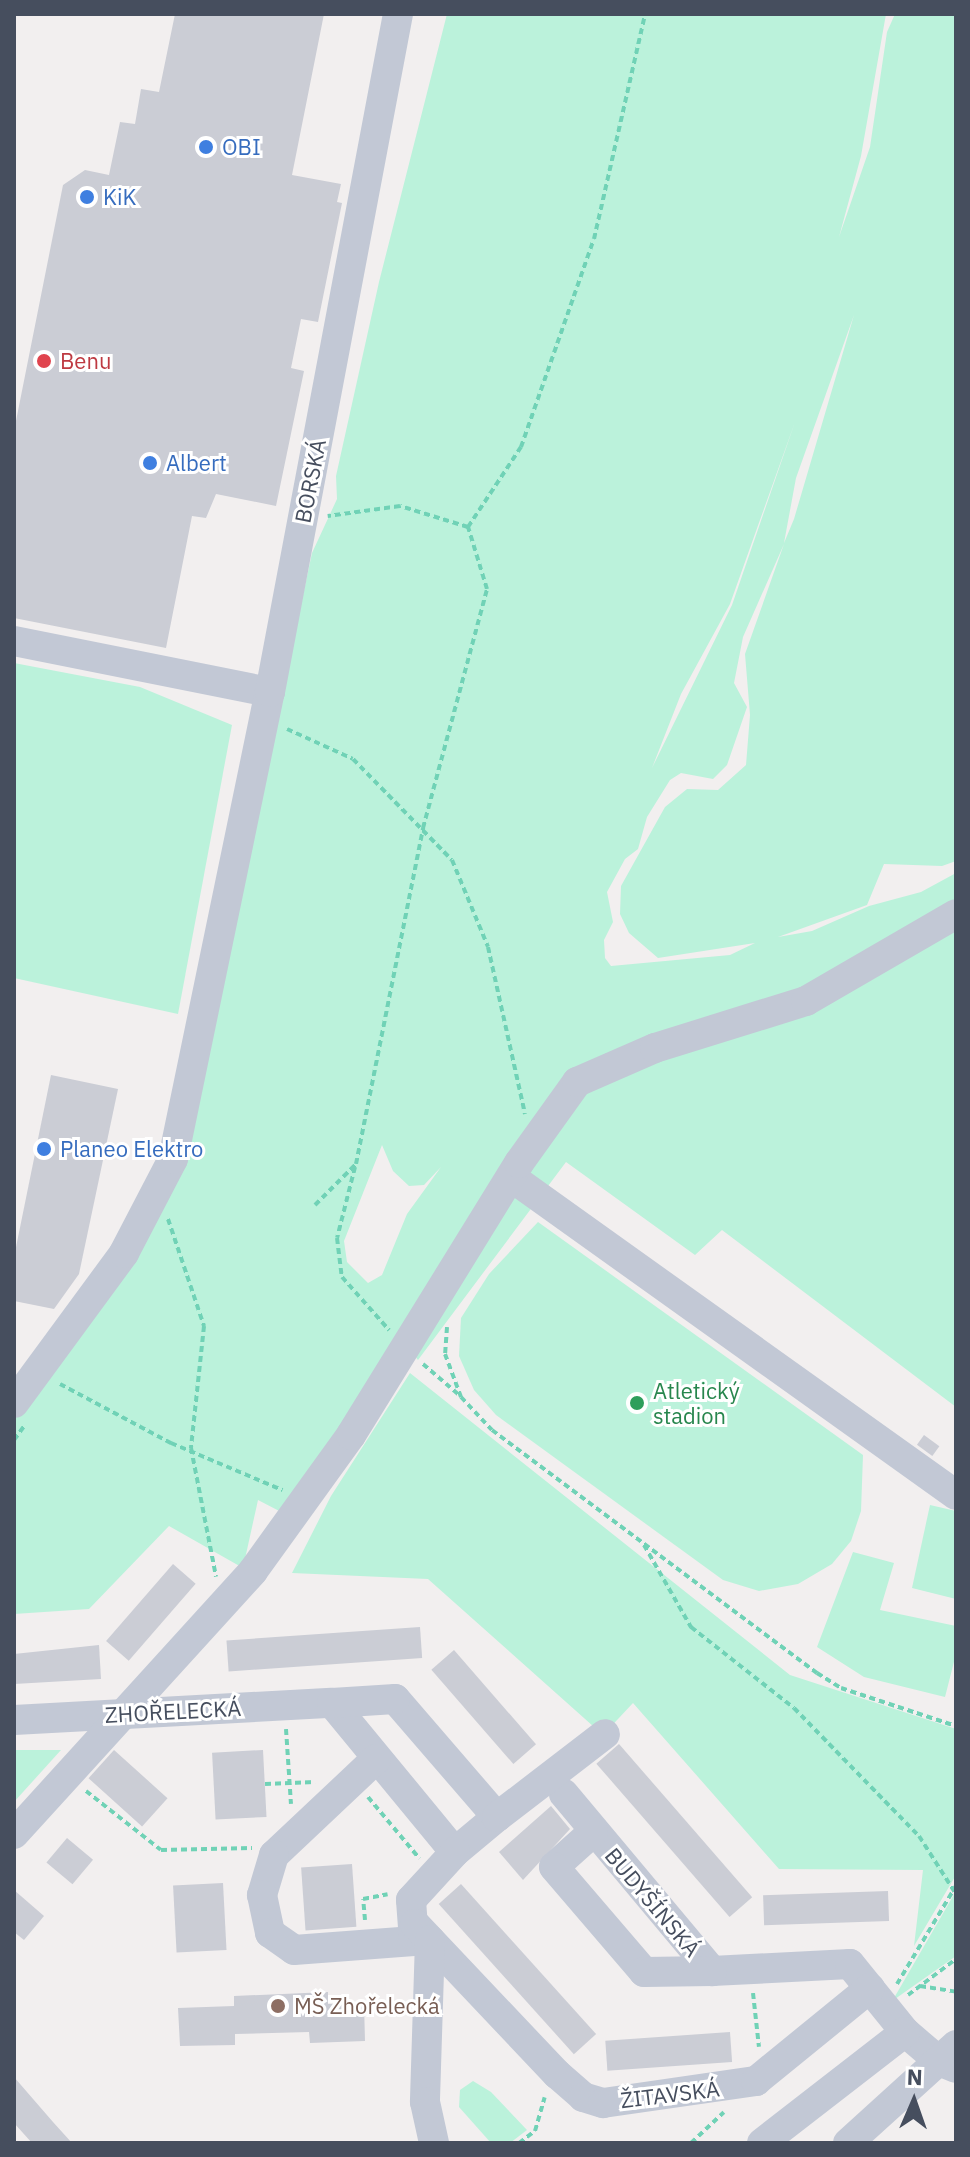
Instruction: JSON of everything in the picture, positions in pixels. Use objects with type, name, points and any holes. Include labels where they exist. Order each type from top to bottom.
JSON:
[{"type":"street","name":"BORSKÁ","points":[[14,1403],[124,1253],[173,1159],[266,706],[398,14]]},
{"type":"street","points":[[14,641],[266,706]]},
{"type":"street","points":[[14,1834],[225,1602],[306,1497],[511,1177],[577,1082],[655,1048],[806,1001],[956,914]]},
{"type":"street","points":[[511,1177],[956,1495]]},
{"type":"street","name":"ZHOŘELECKÁ","points":[[14,1720],[395,1699],[497,1817]]},
{"type":"street","points":[[332,1703],[455,1852]]},
{"type":"street","points":[[434,2143],[425,2102],[420,1935],[411,1900],[455,1852],[605,1734]]},
{"type":"street","points":[[376,1759],[286,1840],[262,1895],[270,1933],[294,1950],[368,1944],[420,1935]]},
{"type":"street","name":"BUDYŠÍNSKÁ","points":[[564,1794],[712,1971]]},
{"type":"street","name":"BUDYŠÍNSKÁ","points":[[593,1832],[554,1867],[644,1972],[850,1964],[905,2032],[950,2058]]},
{"type":"street","name":"ŽITAVSKÁ","points":[[420,1935],[583,2097],[603,2103],[756,2081]]},
{"type":"street","points":[[756,2081],[877,1998]]},
{"type":"street","points":[[762,2143],[905,2032]]},
{"type":"street","points":[[848,2143],[950,2058]]},
{"type":"path","points":[[468,527],[521,447],[594,239],[645,14]]},
{"type":"path","points":[[302,520],[400,506],[468,527]]},
{"type":"path","points":[[468,527],[487,589],[423,828],[356,1164],[337,1238],[342,1277],[404,1348],[461,1397],[492,1430],[642,1543],[841,1688],[956,1726]]},
{"type":"path","points":[[266,706],[353,759],[452,860],[488,947],[534,1142]]},
{"type":"path","points":[[315,1205],[356,1164]]},
{"type":"path","points":[[158,1188],[204,1326],[191,1448],[211,1562],[225,1602]]},
{"type":"path","points":[[448,1315],[445,1354],[461,1397]]},
{"type":"path","points":[[54,1381],[171,1443],[191,1448],[261,1483],[306,1497]]},
{"type":"path","points":[[642,1543],[691,1627],[794,1708],[919,1836],[955,1890],[877,1998]]},
{"type":"path","points":[[68,1777],[161,1850],[286,1840],[289,1782],[284,1707]]},
{"type":"path","points":[[265,1784],[353,1780],[423,1862],[413,1870]]},
{"type":"path","points":[[368,1944],[363,1899],[385,1896],[395,1888]]},
{"type":"path","points":[[877,1998],[920,1986],[956,1959]]},
{"type":"path","points":[[751,1969],[760,2058],[752,2072],[756,2081]]},
{"type":"path","points":[[920,1986],[956,1992]]},
{"type":"path","points":[[519,2143],[535,2131],[557,2074]]},
{"type":"green space","points":[[447,14],[886,14],[861,156],[839,237],[870,147],[887,32],[895,14],[956,14],[956,861],[942,866],[884,864],[867,905],[778,937],[812,931],[869,906],[921,892],[956,873],[956,1407],[722,1230],[695,1255],[566,1162],[418,1360],[407,1346],[285,1514],[258,1500],[243,1568],[169,1526],[89,1609],[14,1614],[14,1421],[182,1162],[312,553],[337,499],[336,476],[379,282]],"holes":[[[854,315],[794,519],[784,543],[796,478]],[[795,422],[732,605],[652,768],[681,694],[730,604]],[[784,544],[745,654],[750,715],[746,765],[718,790],[687,789],[665,807],[621,886],[620,914],[629,933],[658,958],[755,943],[730,955],[611,966],[605,958],[604,940],[613,922],[607,892],[625,859],[638,849],[647,817],[670,780],[681,773],[713,779],[727,765],[747,707],[734,683],[743,637]],[[382,1145],[393,1171],[409,1186],[424,1185],[441,1167],[407,1214],[382,1275],[368,1283],[347,1262],[344,1241]]]},
{"type":"green space","points":[[14,663],[140,687],[232,725],[178,1014],[14,978]]},
{"type":"green space","name":"Atletický stadion","points":[[538,1222],[863,1455],[861,1511],[851,1541],[832,1564],[798,1584],[759,1591],[723,1580],[496,1415],[474,1390],[459,1356],[461,1318],[489,1274]]},
{"type":"green space","points":[[410,1373],[790,1675],[956,1729],[956,1875],[914,1946],[923,1870],[779,1869],[633,1703],[603,1735],[428,1579],[292,1573],[331,1496]]},
{"type":"green space","points":[[930,1505],[956,1511],[956,1599],[912,1588]]},
{"type":"green space","points":[[853,1552],[894,1563],[880,1610],[956,1626],[956,1654],[945,1697],[864,1677],[817,1647]]},
{"type":"green space","points":[[14,1750],[61,1750],[14,1802]]},
{"type":"green space","points":[[956,1891],[956,1956],[895,1999],[894,1998]]},
{"type":"green space","points":[[473,2081],[491,2092],[527,2130],[510,2143],[491,2143],[459,2107],[460,2090]]},
{"type":"building","points":[[175,14],[324,14],[292,175],[341,184],[337,202],[342,203],[318,322],[301,319],[291,368],[304,371],[276,506],[216,494],[206,518],[192,516],[166,648],[14,618],[14,431],[63,185],[85,170],[109,175],[120,122],[135,124],[141,89],[159,92]]},
{"type":"building","points":[[51,1075],[118,1089],[79,1274],[54,1309],[14,1301],[14,1257]]},
{"type":"building","points":[[924,1435],[939,1446],[932,1456],[917,1445]]},
{"type":"building","points":[[173,1564],[196,1584],[129,1661],[106,1641]]},
{"type":"building","points":[[420,1627],[422,1658],[229,1671],[226,1641]]},
{"type":"building","points":[[99,1645],[101,1679],[14,1684],[14,1654]]},
{"type":"building","points":[[454,1650],[536,1744],[513,1764],[431,1670]]},
{"type":"building","points":[[619,1744],[752,1897],[730,1917],[596,1764]]},
{"type":"building","points":[[114,1750],[168,1798],[142,1826],[89,1778]]},
{"type":"building","points":[[263,1750],[267,1817],[216,1820],[212,1753]]},
{"type":"building","points":[[551,1806],[570,1829],[523,1880],[499,1852]]},
{"type":"building","points":[[67,1838],[93,1860],[72,1884],[46,1863]]},
{"type":"building","points":[[352,1864],[356,1927],[306,1930],[301,1868]]},
{"type":"building","points":[[223,1883],[227,1950],[177,1953],[173,1886]]},
{"type":"building","points":[[461,1884],[596,2034],[574,2054],[439,1904]]},
{"type":"building","points":[[14,1890],[44,1916],[24,1940],[14,1932]]},
{"type":"building","points":[[888,1891],[889,1921],[764,1925],[763,1895]]},
{"type":"building","points":[[328,1992],[328,2004],[364,2003],[365,2041],[310,2043],[309,2032],[235,2034],[235,2045],[180,2046],[178,2008],[234,2006],[234,1996]]},
{"type":"building","points":[[730,2032],[732,2062],[607,2071],[605,2041]]},
{"type":"building","points":[[14,2077],[72,2143],[32,2143],[14,2123]]},
{"type":"place","name":"OBI","points":[[206,147]]},
{"type":"place","name":"KiK","points":[[87,197]]},
{"type":"place","name":"Benu","points":[[44,361]]},
{"type":"place","name":"Albert","points":[[150,463]]},
{"type":"place","name":"Planeo Elektro","points":[[44,1149]]},
{"type":"place","name":"Atletický stadion","points":[[637,1403]]},
{"type":"place","name":"MŠ Zhořelecká","points":[[278,2006]]}]
